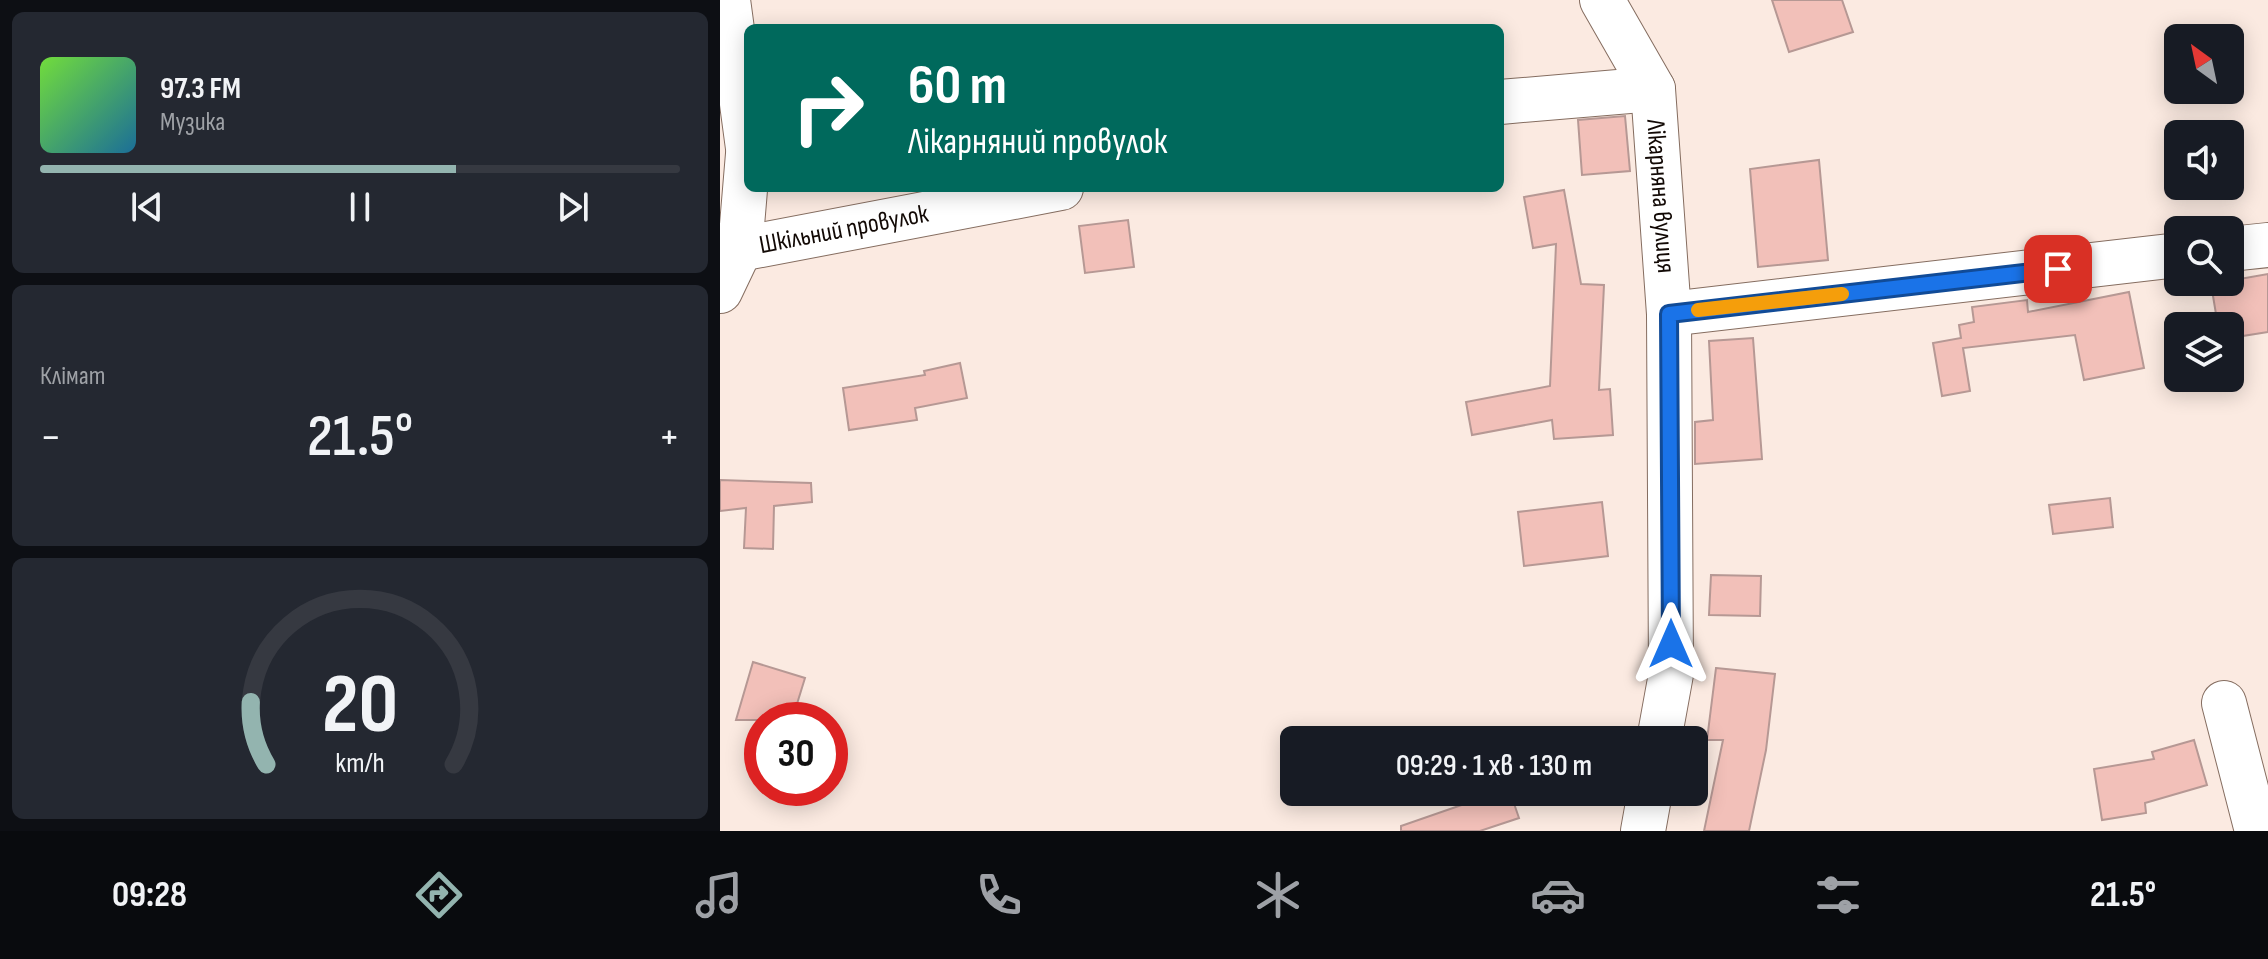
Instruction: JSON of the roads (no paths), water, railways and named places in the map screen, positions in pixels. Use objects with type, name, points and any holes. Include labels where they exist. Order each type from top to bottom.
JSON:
[{"type":"street","points":[[728,0],[744,118]]},
{"type":"street","name":"Лікарняна вулиця","points":[[1602,0],[1653,89],[1669,314],[1671,674],[1662,726]]},
{"type":"street","points":[[1504,102],[1653,89]]},
{"type":"street","points":[[720,291],[744,175]]},
{"type":"street","name":"Шкільний провулок","points":[[730,247],[1039,192]]},
{"type":"street","points":[[2244,248],[2268,245]]},
{"type":"street","points":[[1669,314],[2164,257]]},
{"type":"street","points":[[2224,703],[2251,827]]},
{"type":"street","points":[[1643,831],[1647,806]]}]
